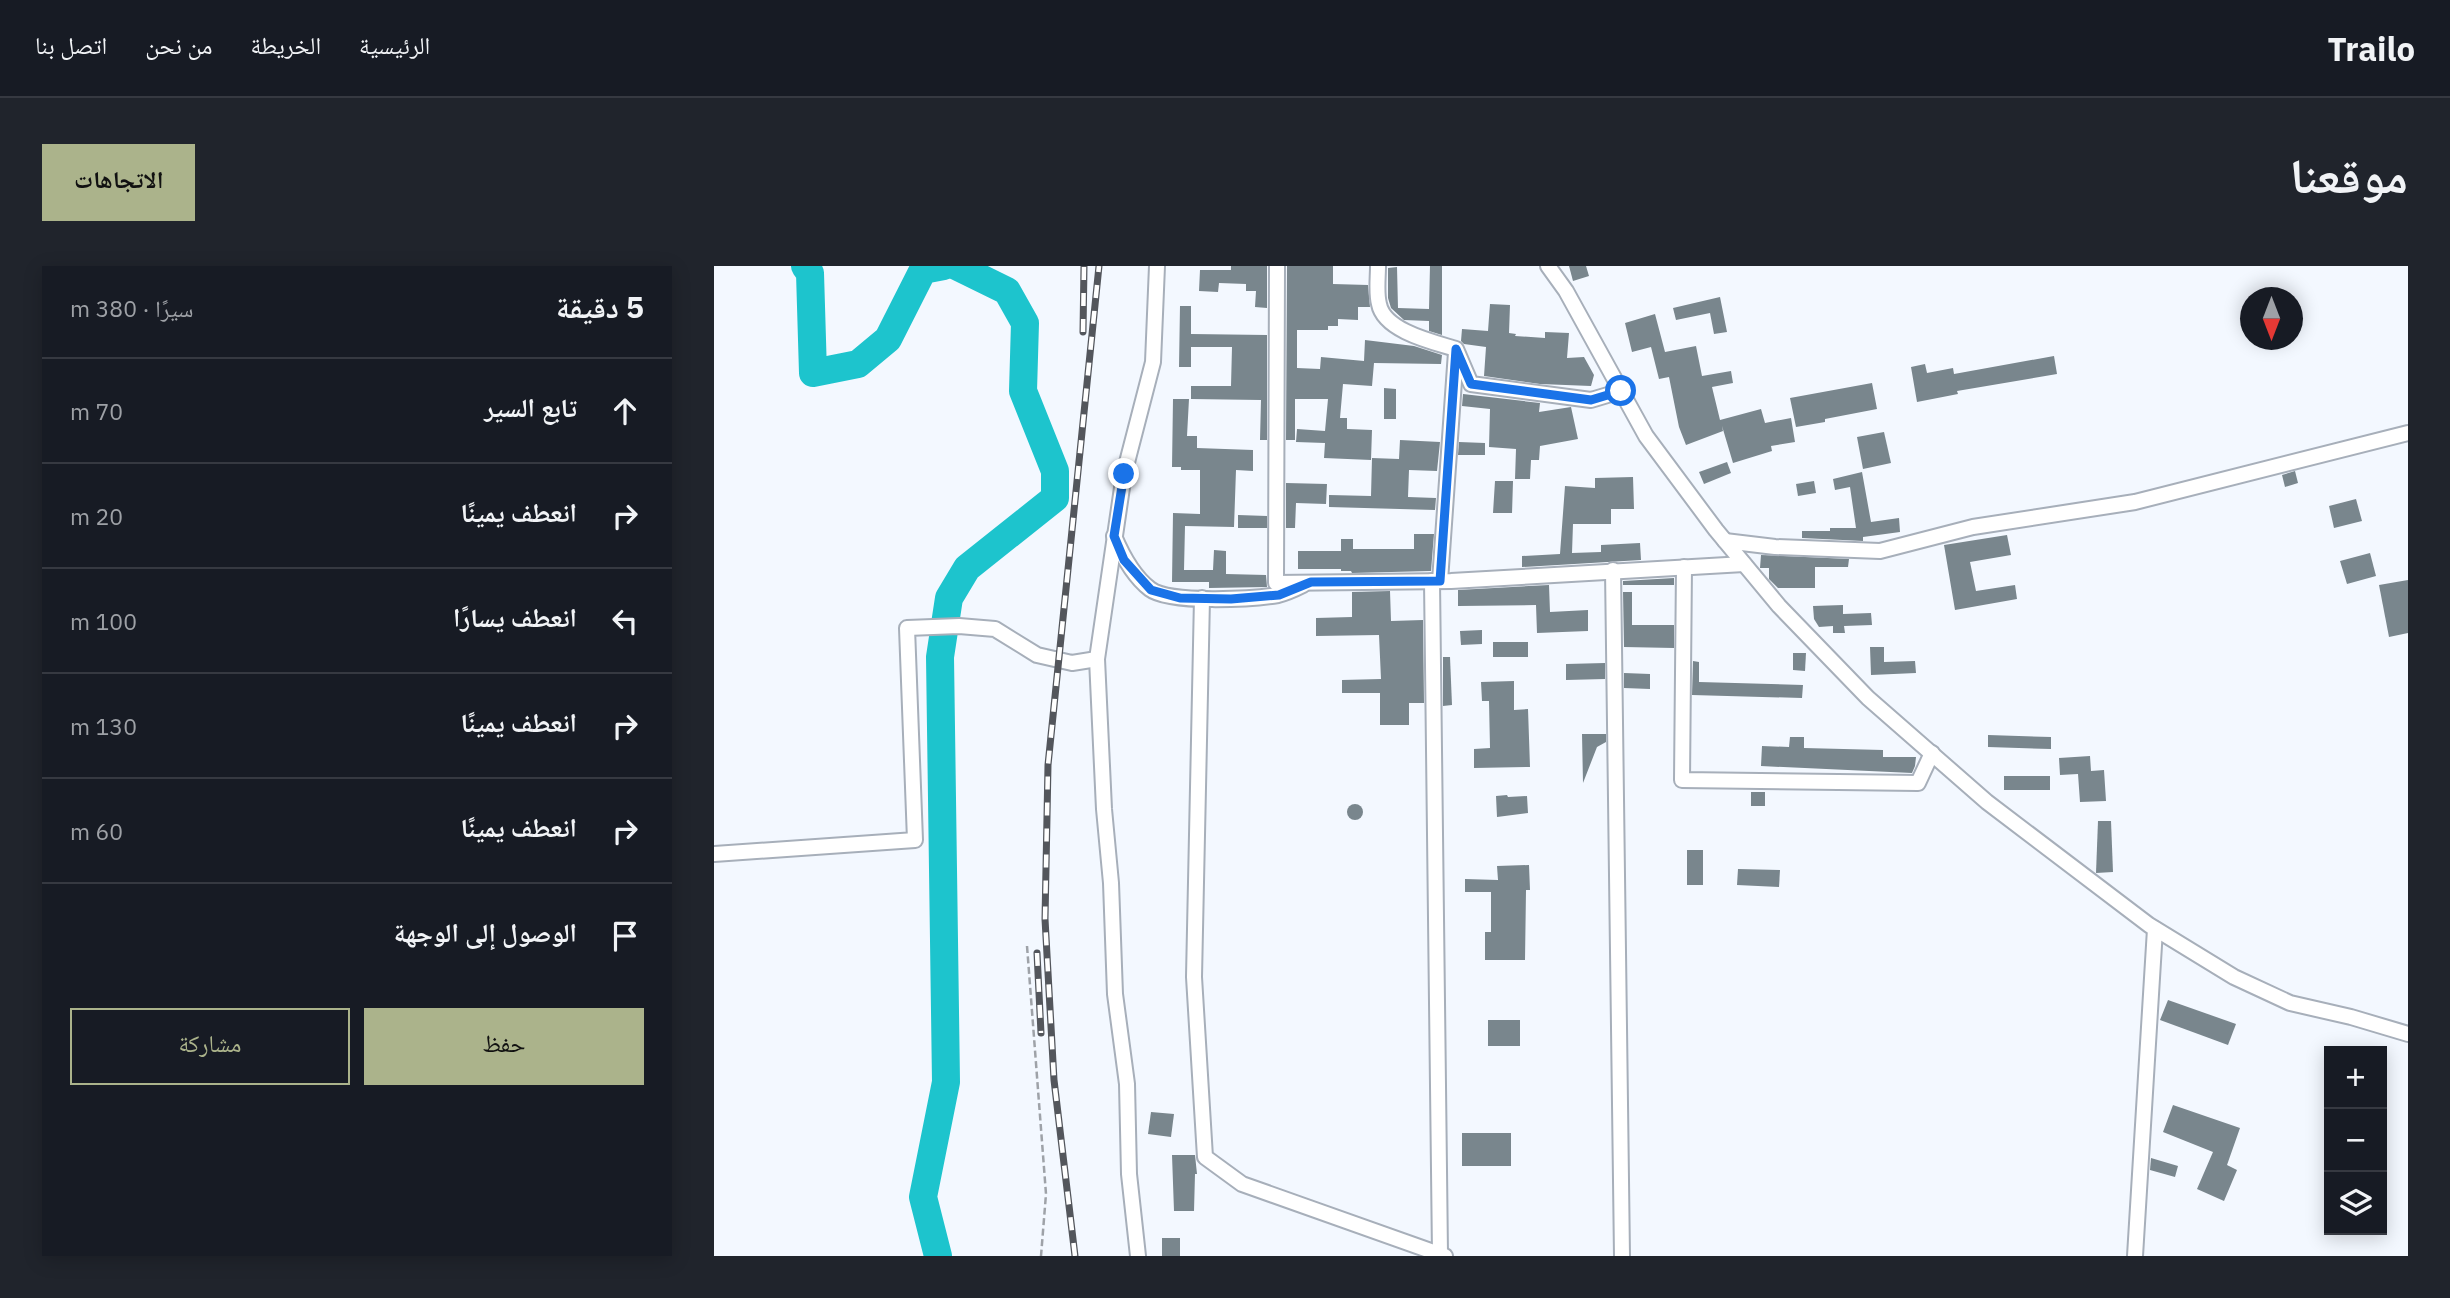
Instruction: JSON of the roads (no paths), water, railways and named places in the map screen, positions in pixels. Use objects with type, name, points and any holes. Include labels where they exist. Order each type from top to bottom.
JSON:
[{"type":"street","points":[[1139,1256],[1129,1174],[1127,1084],[1115,993],[1097,659],[1124,474],[1153,362],[1157,266]]},
{"type":"street","points":[[1277,266],[1276,583],[1436,581],[1744,564]]},
{"type":"street","points":[[1378,266],[1379,306],[1387,321],[1420,338],[1456,349],[1471,384],[1591,400],[1621,391]]},
{"type":"street","points":[[1548,266],[1566,291],[1646,436],[1725,541],[1779,606],[1868,698],[1987,802],[2155,929],[2234,976],[2290,1003],[2408,1034]]},
{"type":"street","points":[[1202,598],[1194,977],[1205,1157],[1242,1184],[1443,1255],[1436,581],[1456,349]]},
{"type":"street","points":[[1725,541],[1775,547],[1880,551],[1973,527],[2135,502],[2408,433]]},
{"type":"street","points":[[1114,536],[1124,560],[1151,590],[1180,598],[1231,599],[1279,595],[1311,582]]},
{"type":"street","points":[[1684,567],[1682,780],[1918,783],[1932,754]]},
{"type":"street","points":[[1614,570],[1622,1256]]},
{"type":"street","points":[[714,854],[915,840],[907,628],[958,626],[995,629],[1037,654],[1050,658],[1072,663],[1097,659]]},
{"type":"street","points":[[2135,1256],[2155,929]]},
{"type":"waterway","points":[[805,266],[810,273],[813,373],[858,364],[888,339],[923,270],[944,266]]},
{"type":"waterway","points":[[938,1256],[923,1197],[946,1082],[940,657],[949,598],[967,568],[1055,498],[1055,471],[1023,391],[1025,323],[1007,291],[956,266]]},
{"type":"railway","points":[[1083,332],[1084,266]]},
{"type":"railway","points":[[1075,1256],[1054,1080],[1045,919],[1048,765],[1099,266]]},
{"type":"railway","points":[[1037,953],[1041,1033]]}]
